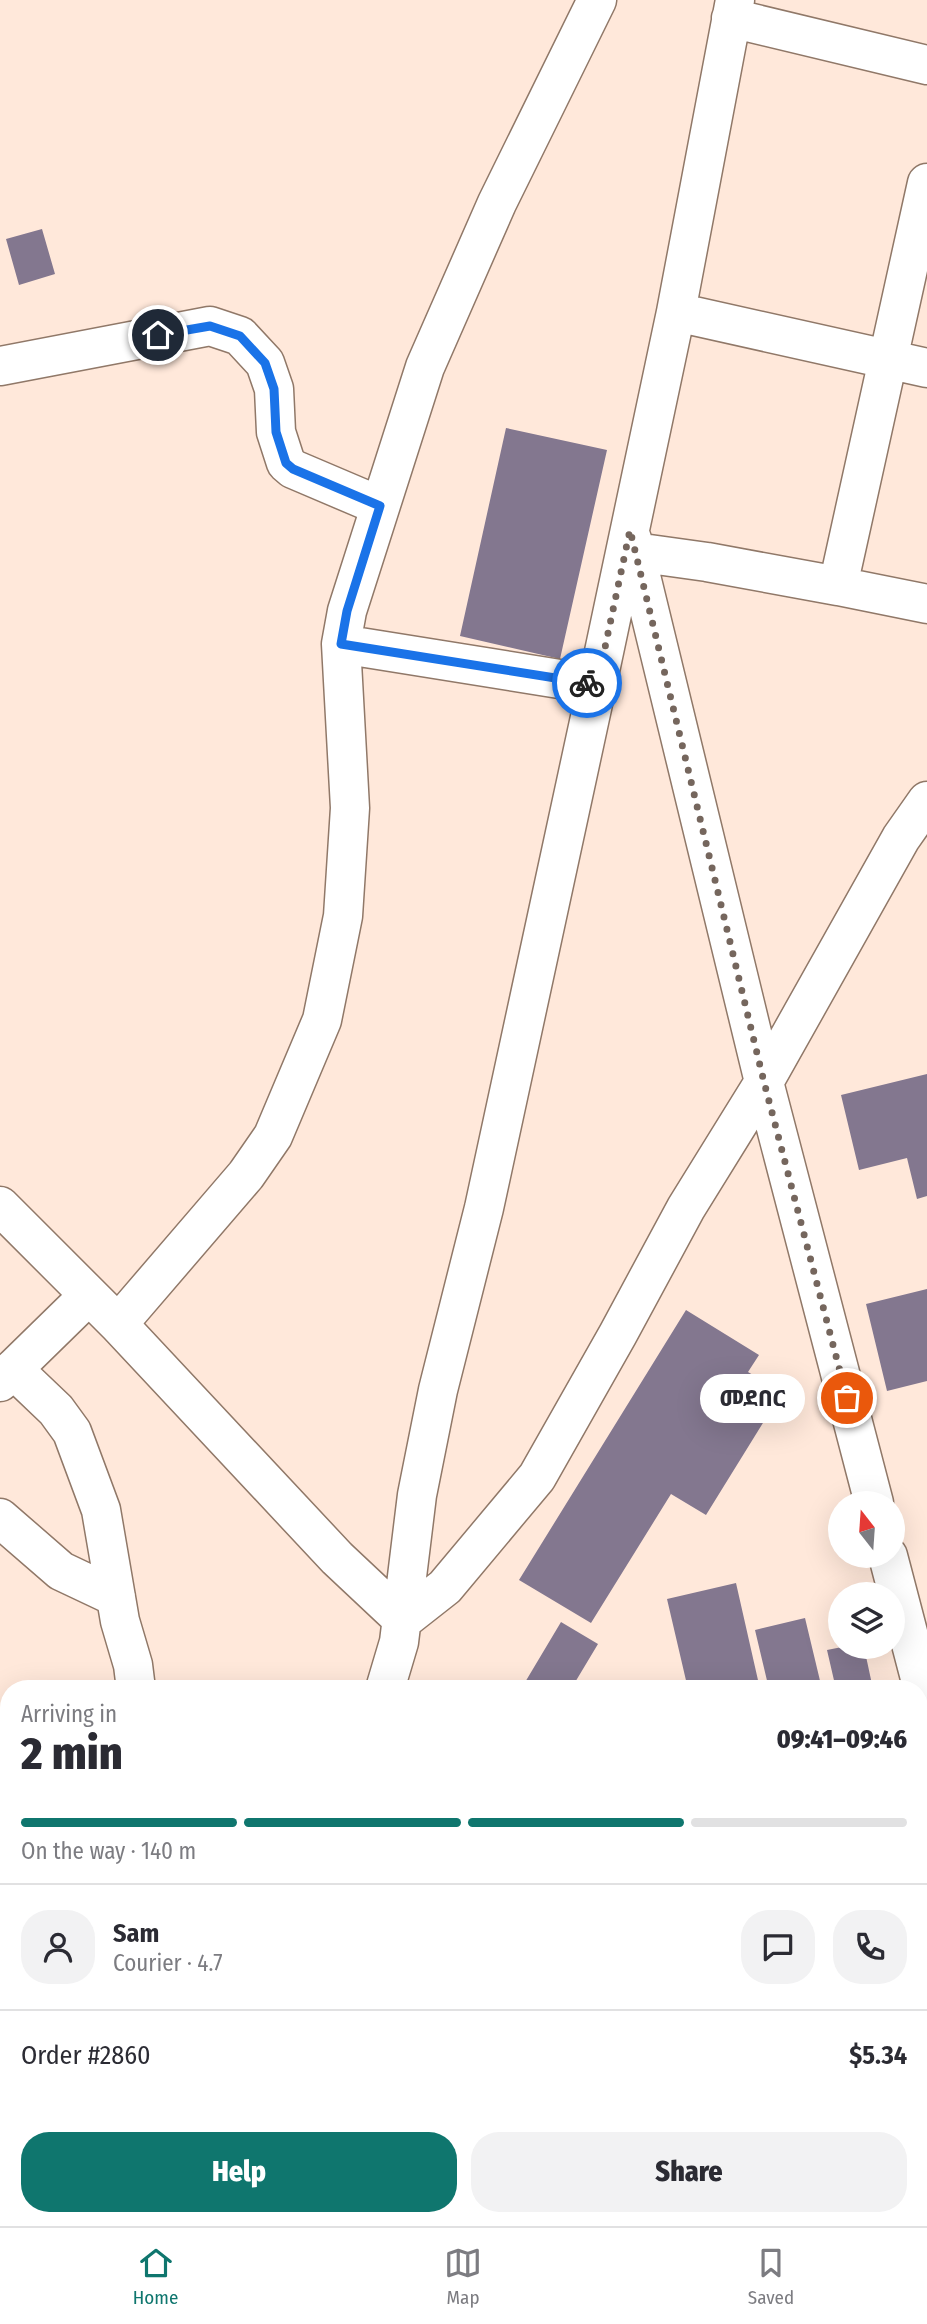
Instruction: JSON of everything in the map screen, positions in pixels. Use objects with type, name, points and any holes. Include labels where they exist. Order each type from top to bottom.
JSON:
[{"type":"street","points":[[118,1324],[246,1175],[273,1136],[322,1020],[343,916],[350,808],[341,644],[347,611],[425,367],[497,203],[597,0]]},
{"type":"street","points":[[388,1680],[399,1642],[417,1495],[438,1390],[484,1208],[597,685],[633,541],[733,9],[927,65]]},
{"type":"street","points":[[838,586],[927,183]]},
{"type":"street","points":[[676,312],[927,368]]},
{"type":"street","points":[[0,366],[210,326],[240,336],[265,363],[274,389],[276,432],[286,463],[293,469],[380,506]]},
{"type":"street","points":[[633,541],[707,562],[927,604]]},
{"type":"street","points":[[633,541],[764,1082],[871,1491]]},
{"type":"street","points":[[341,644],[597,685]]},
{"type":"street","points":[[402,1620],[444,1587],[537,1477],[686,1208],[914,835],[927,801]]},
{"type":"street","points":[[0,1206],[118,1324],[328,1548],[402,1620]]},
{"type":"street","points":[[89,1295],[7,1376],[56,1410],[72,1432],[101,1510],[116,1597],[135,1680]]},
{"type":"street","points":[[0,1518],[61,1571],[116,1597]]},
{"type":"street","points":[[891,1568],[920,1680]]},
{"type":"building","points":[[42,229],[55,274],[19,285],[6,239]]},
{"type":"building","points":[[506,428],[607,450],[560,659],[460,636]]},
{"type":"building","points":[[927,1074],[927,1196],[917,1199],[907,1158],[859,1170],[841,1095]]},
{"type":"building","points":[[927,1289],[927,1381],[887,1391],[866,1304]]},
{"type":"building","points":[[686,1310],[759,1355],[748,1372],[782,1392],[706,1515],[671,1494],[591,1623],[519,1580]]},
{"type":"building","points":[[736,1583],[758,1680],[686,1680],[667,1599]]},
{"type":"building","points":[[805,1618],[820,1680],[767,1680],[755,1630]]},
{"type":"building","points":[[561,1622],[598,1644],[576,1680],[526,1680]]},
{"type":"building","points":[[829,1659],[867,1659],[871,1680],[834,1680]]},
{"type":"way so far","points":[[587,683],[597,685],[630,530],[764,1082],[847,1398]]},
{"type":"place","name":"መደበር","points":[[847,1398]]},
{"type":"route","points":[[158,335],[210,326],[240,336],[265,363],[274,389],[276,432],[286,463],[293,469],[380,506],[347,611],[341,644],[587,683]]}]
